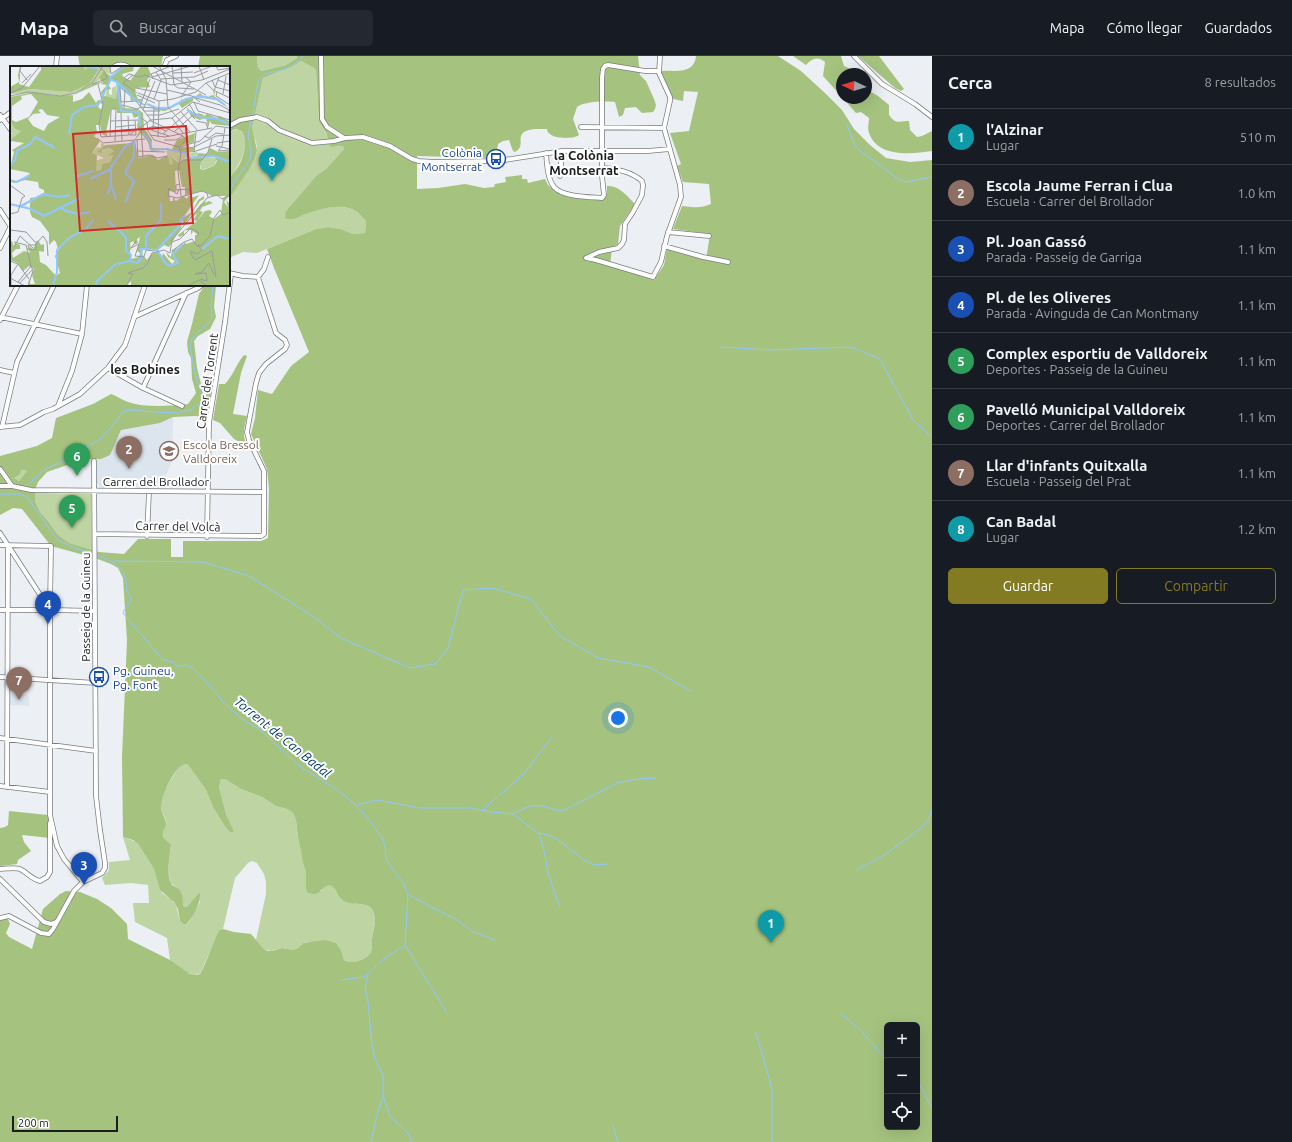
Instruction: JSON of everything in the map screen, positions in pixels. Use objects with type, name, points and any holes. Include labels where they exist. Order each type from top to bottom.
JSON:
[{"type":"street","points":[[56,66],[57,56]]},
{"type":"street","points":[[166,66],[167,60],[176,56]]},
{"type":"street","points":[[321,56],[322,119],[327,127],[345,138]]},
{"type":"street","points":[[602,168],[614,168],[635,176],[642,181],[643,190],[636,207],[624,224],[624,240],[622,244],[618,248],[599,252],[586,258],[653,277],[661,262],[668,232],[681,197],[680,185],[664,128],[670,101],[658,71],[660,56]]},
{"type":"street","points":[[854,56],[882,84],[915,104],[932,117]]},
{"type":"street","points":[[114,66],[126,66]]},
{"type":"street","points":[[546,153],[553,187],[568,194],[583,197],[602,198],[604,195],[602,168],[603,69],[605,66],[652,72],[658,71]]},
{"type":"street","points":[[10,113],[1,118],[10,129]]},
{"type":"street","points":[[230,125],[240,120],[257,117],[268,121],[279,130],[312,143],[334,141],[353,137],[368,139],[390,146],[412,159],[425,161],[464,163],[498,161],[562,151],[648,151],[670,149]]},
{"type":"street","points":[[581,127],[664,128]]},
{"type":"street","points":[[560,176],[562,151]]},
{"type":"street","points":[[0,210],[10,225]]},
{"type":"street","points":[[0,248],[10,229]]},
{"type":"street","points":[[668,232],[709,236]]},
{"type":"street","points":[[664,246],[703,257],[728,262]]},
{"type":"street","points":[[258,277],[262,273],[268,257]]},
{"type":"street","points":[[230,274],[258,277]]},
{"type":"street","points":[[258,277],[276,333],[285,340],[287,345],[285,349],[266,364],[259,374],[247,432],[248,440],[264,472],[264,492]]},
{"type":"street","points":[[17,286],[0,318],[82,334]]},
{"type":"street","points":[[53,286],[17,362],[1,427],[20,426],[44,412],[57,407],[80,394],[108,368],[124,345],[145,286]]},
{"type":"street","points":[[57,407],[72,371],[82,334],[87,286]]},
{"type":"street","points":[[134,317],[200,286]]},
{"type":"street","name":"Carrer del Torrent","points":[[207,537],[210,423],[229,286]]},
{"type":"street","points":[[143,388],[186,293]]},
{"type":"street","points":[[108,368],[143,388],[182,406]]},
{"type":"street","points":[[0,370],[14,373]]},
{"type":"street","name":"Passeig de la Guineu","points":[[83,882],[102,873],[105,868],[96,796],[94,461]]},
{"type":"street","points":[[0,469],[12,486]]},
{"type":"street","name":"Carrer del Brollador","points":[[0,486],[12,486],[31,490],[264,492]]},
{"type":"street","points":[[147,536],[149,492]]},
{"type":"street","name":"Carrer del Volcà","points":[[95,534],[207,537],[261,536],[264,534],[264,492]]},
{"type":"street","points":[[0,533],[48,608]]},
{"type":"street","points":[[0,545],[51,546],[47,614],[50,615],[50,872],[47,877],[40,881],[30,877],[20,869],[0,870]]},
{"type":"street","points":[[7,787],[8,545]]},
{"type":"street","points":[[0,610],[53,607],[55,610],[95,611]]},
{"type":"street","points":[[50,615],[53,614],[55,610]]},
{"type":"street","points":[[0,677],[96,683]]},
{"type":"street","points":[[0,738],[96,751]]},
{"type":"street","points":[[0,786],[50,792]]},
{"type":"street","points":[[0,918],[9,916],[42,933],[46,934],[51,932],[74,891],[83,882],[64,859],[57,846],[50,815]]},
{"type":"street","points":[[0,879],[41,920],[49,924],[54,924],[56,922]]},
{"type":"shaded area","points":[[173,417],[172,462],[159,489],[101,488],[97,483],[97,459],[101,459],[110,454],[121,430],[160,423]]},
{"type":"shaded area","points":[[10,693],[29,695],[29,706],[10,705]]},
{"type":"green space","points":[[78,56],[163,56],[161,66],[80,66]]},
{"type":"green space","points":[[200,56],[257,56],[258,68],[262,71],[286,65],[297,58],[297,56],[638,56],[640,75],[646,81],[656,105],[653,112],[642,113],[636,107],[625,108],[623,115],[619,117],[615,102],[590,103],[577,107],[573,119],[579,135],[577,136],[560,138],[549,134],[547,129],[532,129],[522,134],[521,145],[518,150],[515,152],[513,151],[509,140],[503,141],[498,144],[496,156],[493,158],[417,156],[417,189],[465,184],[484,188],[494,187],[495,184],[506,182],[505,177],[522,175],[522,179],[527,179],[528,183],[545,179],[549,186],[560,193],[587,199],[600,199],[605,197],[607,193],[607,186],[615,187],[635,204],[620,226],[618,244],[612,248],[610,266],[654,280],[664,265],[667,249],[706,260],[710,234],[673,229],[682,206],[700,207],[711,204],[709,184],[683,182],[677,166],[681,164],[670,133],[689,131],[698,92],[684,91],[683,101],[673,99],[661,71],[678,71],[688,69],[692,66],[696,56],[778,56],[801,71],[826,94],[842,110],[854,129],[886,158],[910,162],[932,160],[932,1142],[0,1142],[1,915],[8,919],[10,924],[6,933],[9,937],[32,949],[43,909],[60,894],[66,891],[80,892],[97,899],[111,908],[127,924],[128,939],[170,960],[190,974],[197,975],[202,971],[219,930],[223,929],[251,934],[264,949],[268,951],[282,948],[293,950],[298,948],[303,943],[325,940],[336,943],[341,950],[344,960],[347,961],[359,961],[371,952],[375,917],[369,906],[345,902],[330,885],[315,894],[307,892],[306,873],[296,820],[293,813],[287,809],[276,806],[262,797],[241,789],[225,779],[221,779],[219,787],[226,814],[234,832],[230,832],[213,807],[206,790],[188,765],[185,764],[176,770],[172,776],[161,804],[161,809],[166,824],[163,836],[164,839],[171,845],[169,875],[171,883],[181,893],[183,898],[183,906],[186,907],[200,893],[198,905],[189,922],[183,924],[180,921],[178,909],[174,902],[160,890],[154,869],[138,844],[133,840],[123,837],[122,757],[127,640],[123,578],[118,568],[111,564],[51,546],[22,509],[13,508],[0,515],[0,456],[37,446],[52,438],[56,418],[93,404],[111,394],[128,402],[150,406],[188,404],[196,393],[192,379],[191,358],[188,352],[187,342],[199,294],[204,286],[216,286],[214,307],[216,317],[210,329],[198,336],[194,341],[197,368],[201,384],[212,384],[207,417],[173,417],[160,423],[121,430],[110,455],[101,459],[89,459],[76,462],[47,472],[38,482],[35,490],[35,501],[40,512],[58,535],[69,543],[99,552],[124,554],[138,539],[171,539],[171,557],[183,557],[183,541],[261,541],[268,538],[269,488],[267,469],[251,434],[255,418],[258,390],[272,394],[291,366],[309,352],[267,249],[316,229],[328,227],[341,229],[353,234],[365,233],[366,221],[358,213],[344,207],[316,211],[294,219],[285,218],[286,211],[316,176],[327,168],[344,149],[343,146],[332,147],[329,145],[327,134],[319,122],[316,71],[314,68],[301,61],[295,65],[263,78],[252,128],[257,150],[255,158],[230,198],[230,178],[240,163],[245,145],[242,131],[236,129],[230,132],[230,66],[198,66]],"holes":[[[21,470],[27,471],[19,481],[14,478],[20,474]]]},
{"type":"green space","points":[[257,56],[297,56],[297,58],[286,65],[262,71],[258,68]]},
{"type":"green space","points":[[793,56],[841,56],[844,66],[848,68],[836,68],[836,90],[823,76],[825,62],[817,58],[806,65]]},
{"type":"green space","points":[[858,56],[879,56],[904,89],[901,91],[895,88]]},
{"type":"green space","points":[[301,61],[314,68],[316,71],[319,122],[327,134],[330,145],[336,147],[343,146],[344,149],[327,168],[316,176],[286,211],[295,218],[326,208],[342,207],[350,209],[358,213],[366,221],[365,233],[353,234],[341,229],[328,227],[316,229],[257,253],[243,252],[230,258],[230,197],[256,156],[257,145],[252,128],[263,78],[295,65]]},
{"type":"green space","points":[[872,92],[889,105],[889,115],[894,120],[898,122],[909,121],[910,130],[917,137],[932,131],[932,151],[905,153],[887,150],[880,147],[873,141],[868,131],[869,118],[861,112],[856,113],[848,104],[872,104]]},
{"type":"green space","points":[[239,129],[242,131],[245,144],[242,157],[230,178],[230,132]]},
{"type":"green space","points":[[244,355],[247,356],[241,373],[233,414],[247,416],[244,438],[247,446],[234,439],[220,423],[213,420],[219,384],[225,384],[228,381]]},
{"type":"green space","points":[[21,470],[28,471],[19,481],[14,478]]},
{"type":"green space","points":[[35,493],[91,494],[92,550],[68,543],[58,535],[40,512],[35,501]]},
{"type":"green space","points":[[181,764],[188,765],[206,790],[213,807],[224,825],[234,832],[226,814],[219,787],[221,779],[225,779],[241,789],[262,797],[276,806],[287,809],[293,813],[296,820],[306,873],[306,888],[321,891],[326,885],[330,884],[334,887],[339,897],[345,902],[369,906],[372,909],[375,917],[375,924],[371,952],[369,955],[355,962],[344,960],[341,950],[336,943],[307,942],[293,950],[282,948],[271,951],[264,949],[256,940],[266,894],[266,882],[264,874],[257,863],[252,861],[248,863],[235,878],[223,929],[219,930],[202,971],[195,975],[190,974],[170,960],[167,938],[135,922],[133,903],[149,903],[148,885],[131,883],[105,885],[102,878],[109,870],[109,862],[130,860],[123,837],[136,842],[154,869],[162,893],[176,905],[180,921],[183,924],[189,922],[200,902],[197,895],[186,907],[183,906],[180,893],[171,882],[169,867],[171,845],[164,839],[163,836],[166,822],[161,809],[162,799],[165,792],[171,779]]},
{"type":"green space","points":[[9,811],[48,815],[50,822],[50,838],[22,835],[24,842],[31,851],[18,860],[17,864],[0,866],[0,828],[8,825]]},
{"type":"waterway","points":[[252,117],[258,84],[261,77],[268,73],[291,67],[303,56]]},
{"type":"waterway","points":[[230,190],[250,160],[251,151],[248,136],[251,120]]},
{"type":"waterway","points":[[847,124],[854,144],[858,149],[897,178],[905,182],[932,177]]},
{"type":"waterway","points":[[25,487],[44,470],[67,459],[103,437],[124,411],[130,410],[177,413],[190,410],[204,400],[203,393],[197,381],[190,347],[192,339],[211,321],[213,286]]},
{"type":"waterway","points":[[721,347],[770,350],[851,347],[880,359],[913,420],[932,437]]},
{"type":"waterway","name":"Torrent de Can Badal","points":[[0,494],[24,495],[27,497],[57,539],[74,548],[93,554]]},
{"type":"waterway","name":"Torrent de Can Badal","points":[[96,555],[110,561],[121,569],[126,580],[127,591],[131,597],[131,600],[123,613],[162,659],[174,663],[176,666],[186,665],[194,669],[235,713],[246,722],[258,728],[302,768],[330,785],[349,799],[370,821],[382,838],[386,849],[385,856],[389,864],[404,884],[408,894],[405,945],[446,1011]]},
{"type":"waterway","points":[[114,561],[203,562],[249,576],[311,615],[341,638],[410,668],[435,664],[448,648],[463,590],[492,588],[531,599],[560,636],[598,658],[649,667],[691,691]]},
{"type":"waterway","points":[[483,810],[523,774],[551,738]]},
{"type":"waterway","points":[[513,814],[525,808],[534,806],[543,806],[563,811],[617,783],[637,779],[656,778]]},
{"type":"waterway","points":[[357,805],[377,800],[420,808],[470,808],[513,814],[538,833],[557,839],[584,860],[594,865],[607,864]]},
{"type":"waterway","points":[[857,870],[886,854],[921,828],[929,819],[932,810]]},
{"type":"waterway","points":[[539,834],[544,850],[548,873],[560,908]]},
{"type":"waterway","points":[[408,894],[456,919],[472,931],[495,940]]},
{"type":"waterway","points":[[340,980],[364,977],[386,957],[404,946]]},
{"type":"waterway","points":[[368,975],[365,988],[368,1001],[372,1045],[375,1059],[383,1075],[383,1095],[390,1117],[409,1135],[412,1142]]},
{"type":"waterway","points":[[840,1013],[860,1029],[881,1054],[884,1056]]},
{"type":"waterway","points":[[756,1033],[772,1091],[772,1142]]},
{"type":"waterway","points":[[920,1086],[932,1108]]},
{"type":"waterway","points":[[371,1142],[383,1096]]},
{"type":"waterway","points":[[613,1126],[618,1142]]},
{"type":"place","name":"Colònia Montserrat","points":[[496,159]]},
{"type":"place","name":"Can Badal","points":[[272,181]]},
{"type":"place","name":"Escola Bressol Valldoreix","points":[[169,451]]},
{"type":"place","name":"Escola Jaume Ferran i Clua","points":[[129,469]]},
{"type":"place","name":"Pavelló Municipal Valldoreix","points":[[77,476]]},
{"type":"place","name":"Complex esportiu de Valldoreix","points":[[72,528]]},
{"type":"place","name":"Pl. de les Oliveres","points":[[48,624]]},
{"type":"place","name":"Pg. Guineu, Pg. Font","points":[[99,677]]},
{"type":"place","name":"Llar d'infants Quitxalla","points":[[19,700]]},
{"type":"place","name":"Pl. Joan Gassó","points":[[84,885]]},
{"type":"place","name":"l'Alzinar","points":[[771,943]]},
{"type":"district","name":"la Colònia Montserrat","points":[[584,162]]},
{"type":"district","name":"les Bobines","points":[[145,369]]}]
